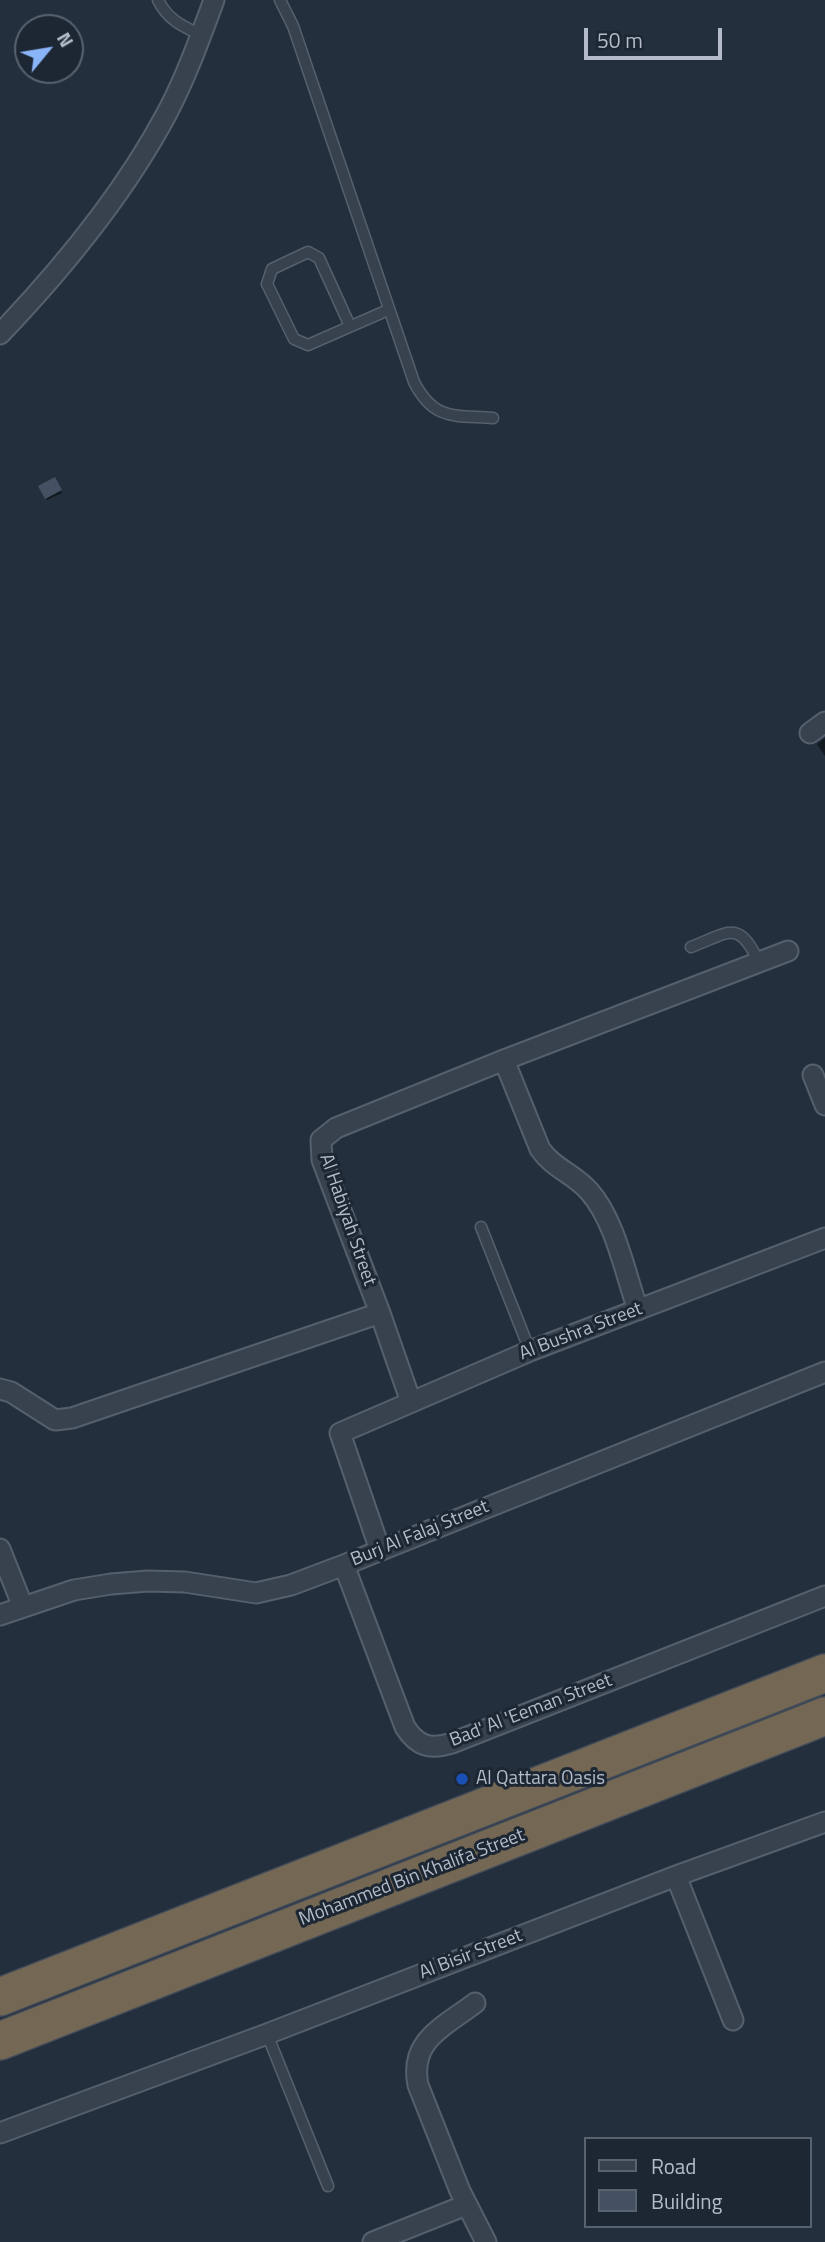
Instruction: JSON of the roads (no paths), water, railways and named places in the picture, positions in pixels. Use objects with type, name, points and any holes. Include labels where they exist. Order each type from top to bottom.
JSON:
[{"type":"highway","name":"Mohammed Bin Khalifa Street","points":[[0,1997],[825,1673]]},
{"type":"highway","name":"Mohammed Bin Khalifa Street","points":[[0,2041],[825,1716]]},
{"type":"street","points":[[0,334],[83,238],[124,183],[168,112],[214,0]]},
{"type":"street","name":"Al Habiyah Street","points":[[380,1313],[322,1160],[321,1140],[336,1128],[504,1060],[788,951]]},
{"type":"street","points":[[504,1060],[540,1149],[549,1161],[574,1177],[599,1203],[638,1310]]},
{"type":"street","points":[[813,1075],[825,1105]]},
{"type":"street","name":"Al Bushra Street","points":[[380,1550],[340,1433],[530,1351],[825,1238]]},
{"type":"street","points":[[0,1389],[11,1392],[55,1420],[72,1418],[380,1313],[411,1402]]},
{"type":"street","name":"Burj Al Falaj Street","points":[[0,1615],[74,1590],[111,1584],[185,1582],[256,1593],[291,1585],[825,1372]]},
{"type":"street","points":[[0,1549],[23,1606]]},
{"type":"street","name":"Bad' Al 'Eeman Street","points":[[344,1564],[405,1727],[412,1739],[424,1746],[439,1747],[825,1596]]},
{"type":"street","name":"Al Bisir Street","points":[[0,2133],[825,1822]]},
{"type":"street","points":[[676,1876],[733,2020]]},
{"type":"street","points":[[475,2003],[424,2043],[417,2056],[415,2070],[418,2085],[466,2205],[486,2242]]},
{"type":"street","points":[[373,2242],[466,2205]]},
{"type":"lane","points":[[158,0],[173,21],[201,35]]},
{"type":"lane","points":[[280,0],[293,26],[414,382],[428,406],[438,411],[452,415],[493,418]]},
{"type":"lane","points":[[351,326],[319,258],[314,254],[308,252],[272,269],[267,284],[294,339],[308,345],[388,310]]},
{"type":"lane","points":[[691,947],[727,934],[739,934],[749,943],[759,962]]},
{"type":"lane","points":[[481,1227],[530,1351]]},
{"type":"lane","points":[[267,2034],[328,2186]]},
{"type":"place","name":"Al Qattara Oasis","points":[[462,1779]]}]
